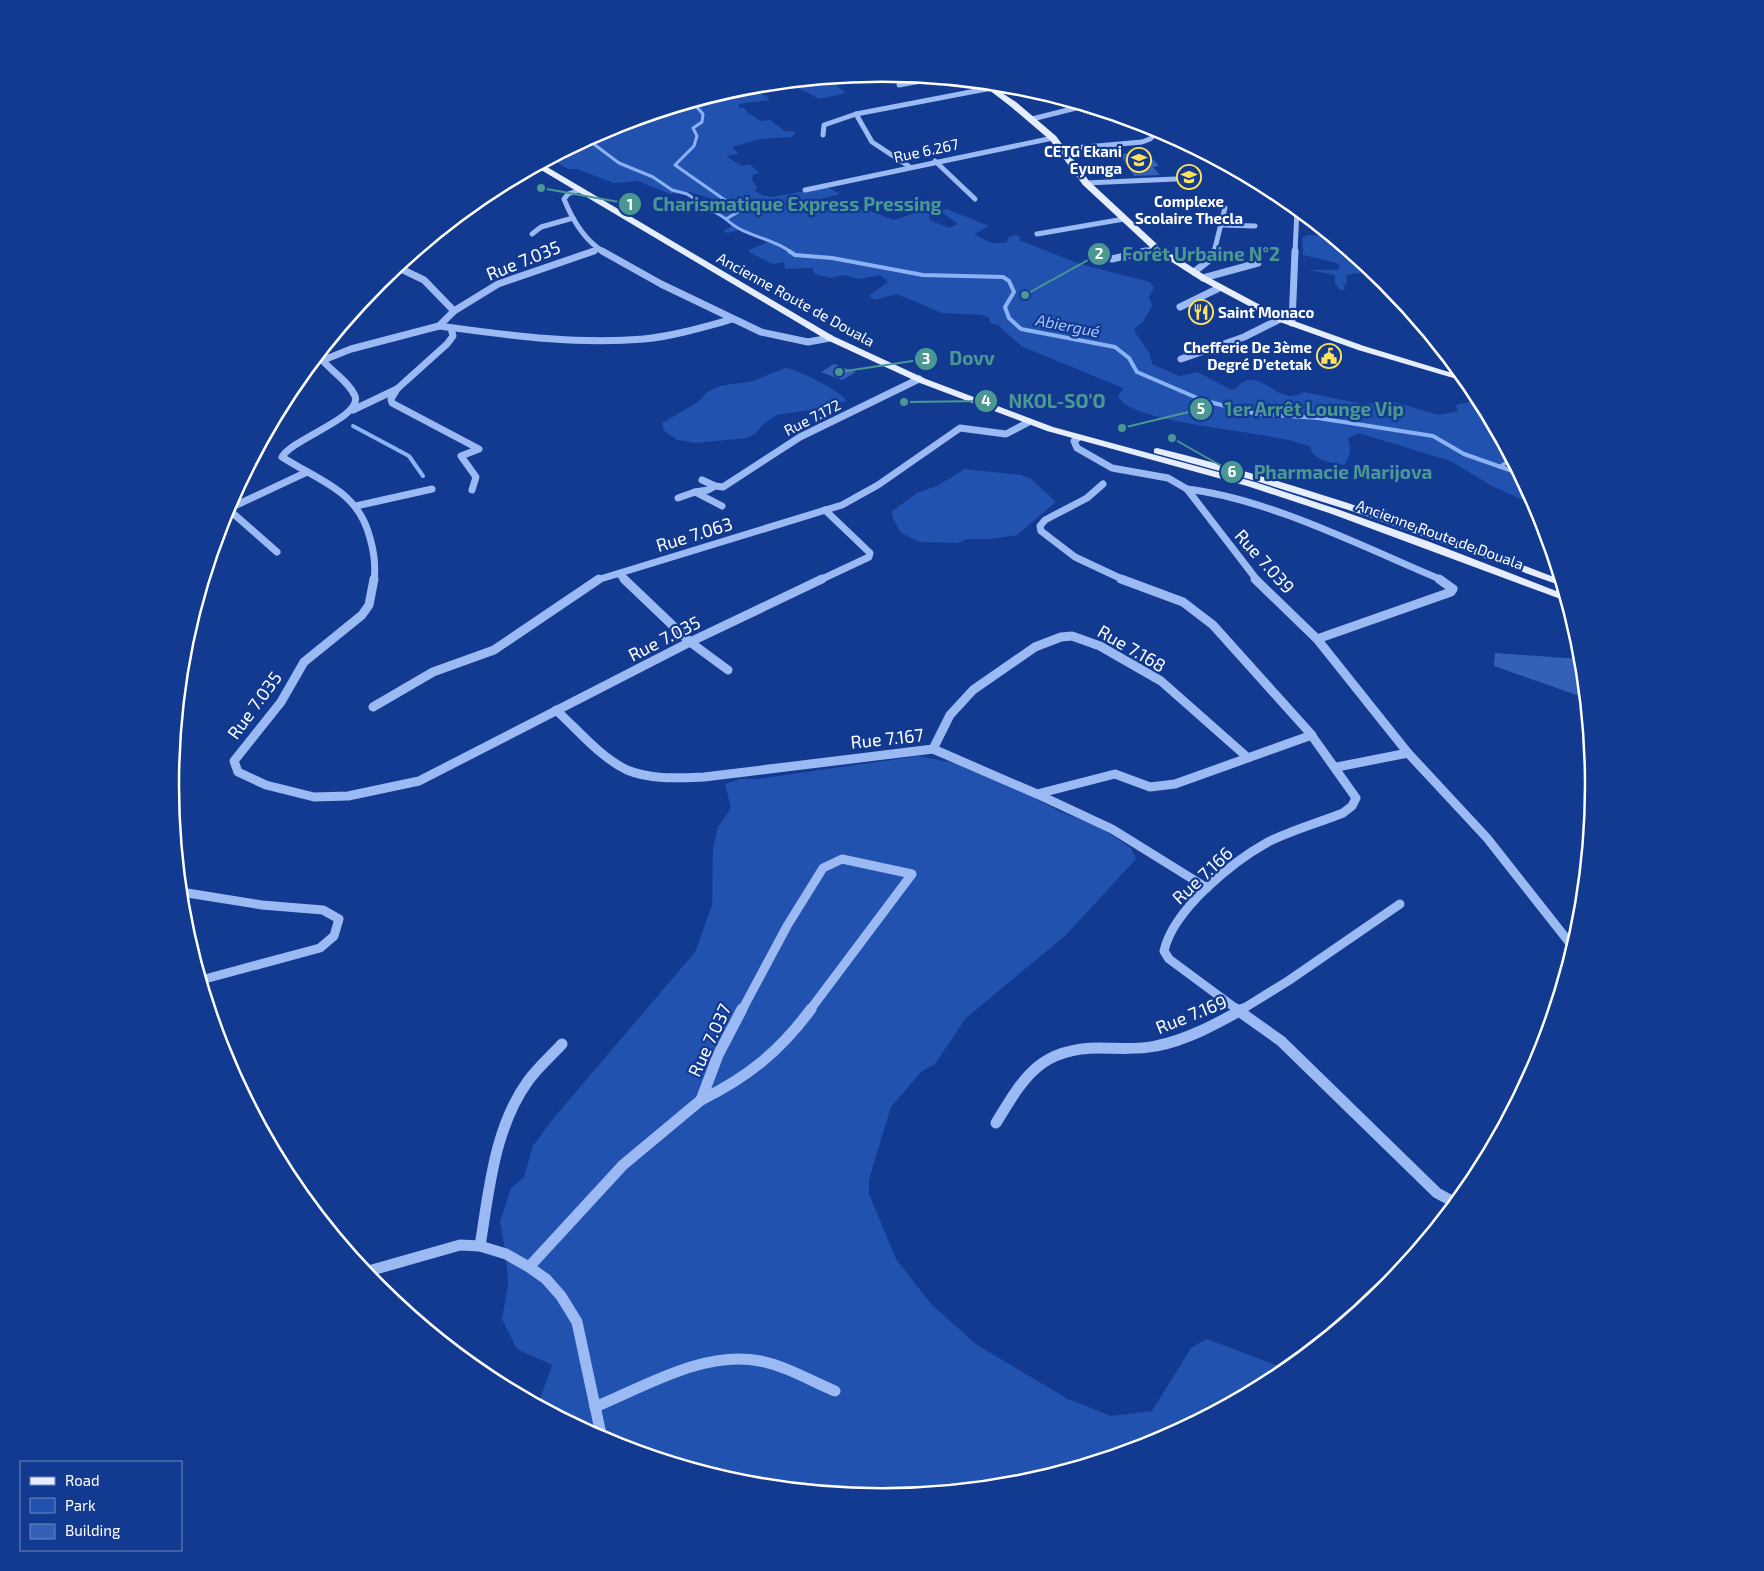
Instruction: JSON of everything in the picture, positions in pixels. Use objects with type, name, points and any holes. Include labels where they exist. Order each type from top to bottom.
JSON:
[{"type":"main road","points":[[995,92],[1032,119],[1054,138],[1086,183],[1156,248],[1219,288],[1280,319],[1353,345],[1453,376]]},
{"type":"main road","points":[[552,166],[778,300],[862,345],[1036,416],[1108,438],[1249,475],[1332,501],[1554,581]]},
{"type":"main road","name":"Ancienne Route de Douala","points":[[545,169],[830,338],[919,379],[1028,422],[1078,438],[1251,484],[1333,511],[1426,544],[1558,595]]},
{"type":"main road","points":[[852,349],[862,345]]},
{"type":"street","points":[[899,85],[909,83]]},
{"type":"street","points":[[823,135],[824,125],[856,114],[973,89]]},
{"type":"street","points":[[1032,119],[1073,109]]},
{"type":"street","points":[[856,114],[872,142],[910,167]]},
{"type":"street","points":[[1062,149],[1142,142],[1151,136]]},
{"type":"street","name":"Rue 6.267","points":[[805,190],[935,161],[1054,138]]},
{"type":"street","points":[[935,161],[975,199]]},
{"type":"street","points":[[1086,183],[1175,179]]},
{"type":"street","points":[[580,190],[564,196],[568,209],[573,218],[599,249],[662,284],[733,319],[778,337],[808,342],[830,338]]},
{"type":"street","points":[[1194,272],[1204,268],[1214,250],[1225,208]]},
{"type":"street","points":[[532,234],[541,227],[573,218]]},
{"type":"street","points":[[1292,323],[1297,218]]},
{"type":"street","points":[[1038,234],[1124,220]]},
{"type":"street","points":[[1221,225],[1255,226]]},
{"type":"street","points":[[1112,259],[1156,248]]},
{"type":"street","name":"Rue 7.035","points":[[439,326],[454,310],[507,280],[599,249]]},
{"type":"street","points":[[1203,278],[1258,262]]},
{"type":"street","points":[[404,270],[424,280],[454,310]]},
{"type":"street","points":[[1180,307],[1219,288]]},
{"type":"street","points":[[353,410],[356,405],[356,399],[346,385],[324,362],[326,358],[351,349],[439,326],[463,330],[569,339],[617,341],[669,336],[733,319]]},
{"type":"street","points":[[1181,359],[1244,337],[1280,319]]},
{"type":"street","points":[[451,328],[453,336]]},
{"type":"street","points":[[353,410],[397,389],[447,344],[453,336],[463,330]]},
{"type":"street","name":"Rue 7.172","points":[[678,498],[719,486],[800,437],[919,379]]},
{"type":"street","points":[[397,389],[391,399],[392,403],[479,449],[461,456],[476,477],[472,490]]},
{"type":"street","name":"Rue 7.035","points":[[353,410],[286,450],[282,457],[333,486],[356,506],[370,534],[374,558],[373,584],[364,614],[315,650],[302,665],[282,701],[248,740],[234,761],[238,772],[266,785],[314,797],[348,796],[400,786],[436,774],[690,642],[869,556],[870,553],[852,534],[825,510]]},
{"type":"street","name":"Rue 7.063","points":[[373,707],[433,672],[494,650],[599,579],[620,575],[662,559],[825,510],[861,496],[960,428],[966,427],[1006,435],[1014,433],[1028,422]]},
{"type":"street","name":"Rue 7.039","points":[[1078,438],[1074,441],[1077,448],[1112,468],[1168,478],[1187,490],[1249,573],[1317,640],[1408,753],[1487,838],[1567,940]]},
{"type":"street","points":[[238,504],[307,472]]},
{"type":"street","points":[[702,480],[719,486]]},
{"type":"street","name":"Rue 7.166","points":[[1103,484],[1088,498],[1045,520],[1040,526],[1040,532],[1051,542],[1088,564],[1186,604],[1223,634],[1312,735],[1337,767],[1356,798],[1352,806],[1343,813],[1261,846],[1207,888],[1166,937],[1164,951],[1169,959],[1281,1041],[1446,1198],[1450,1199]]},
{"type":"street","points":[[356,506],[432,489]]},
{"type":"street","points":[[1187,490],[1220,493],[1308,524],[1446,582],[1454,589],[1451,592],[1317,640]]},
{"type":"street","points":[[695,492],[722,506]]},
{"type":"street","points":[[234,515],[276,552]]},
{"type":"street","points":[[620,575],[690,642],[728,670]]},
{"type":"street","name":"Rue 7.168","points":[[933,749],[950,715],[973,690],[1036,647],[1061,637],[1072,636],[1100,646],[1161,682],[1246,757]]},
{"type":"street","name":"Rue 7.167","points":[[556,710],[609,758],[628,770],[668,779],[704,777],[933,749],[946,753],[1112,829],[1207,888]]},
{"type":"street","points":[[1037,794],[1114,774],[1150,788],[1160,788],[1312,735]]},
{"type":"street","points":[[1337,767],[1408,753]]},
{"type":"street","name":"Rue 7.037","points":[[529,1267],[623,1166],[701,1100],[734,1084],[768,1060],[790,1037],[912,874],[842,859],[823,868],[787,926],[753,988],[718,1055],[701,1100]]},
{"type":"street","points":[[188,893],[262,905],[323,910],[339,918],[339,928],[334,938],[320,948],[206,979]]},
{"type":"street","name":"Rue 7.169","points":[[996,1123],[1026,1074],[1046,1059],[1074,1049],[1158,1046],[1240,1011],[1400,904]]},
{"type":"street","points":[[480,1246],[489,1190],[506,1122],[527,1082],[562,1044]]},
{"type":"street","points":[[373,1270],[435,1251],[460,1246],[480,1246],[506,1254],[529,1267],[546,1279],[561,1296],[578,1322],[600,1429]]},
{"type":"street","points":[[595,1408],[698,1366],[727,1360],[760,1362],[834,1391]]},
{"type":"green space","points":[[835,84],[846,93],[820,99],[798,88]]},
{"type":"green space","points":[[759,94],[767,96],[769,100],[738,104],[740,108],[744,108],[748,113],[761,121],[770,120],[785,131],[796,132],[792,137],[761,139],[732,147],[739,154],[726,156],[742,166],[750,164],[759,173],[753,175],[752,180],[758,188],[754,190],[762,195],[772,197],[827,187],[840,194],[814,201],[824,210],[836,208],[844,213],[865,209],[894,220],[926,209],[935,212],[929,217],[930,220],[949,228],[958,224],[939,210],[947,209],[989,226],[975,234],[990,242],[1007,242],[1009,237],[1015,235],[1021,237],[1019,240],[1080,264],[1150,282],[1154,288],[1149,297],[1152,306],[1143,322],[1135,328],[1135,332],[1150,354],[1152,364],[1180,376],[1198,372],[1231,390],[1248,380],[1263,383],[1289,396],[1304,392],[1362,404],[1395,402],[1439,415],[1458,411],[1456,405],[1471,401],[1491,434],[1524,501],[1490,485],[1450,461],[1359,433],[1348,438],[1350,452],[1344,465],[1323,461],[1315,456],[1310,447],[1292,441],[1151,415],[1130,407],[1118,397],[1123,388],[1021,346],[998,325],[990,323],[989,318],[983,315],[942,313],[897,294],[875,300],[869,296],[888,282],[880,275],[859,279],[844,275],[831,278],[815,274],[812,268],[785,269],[784,262],[773,264],[749,252],[749,250],[768,242],[743,229],[727,233],[723,231],[732,226],[727,220],[719,215],[703,212],[698,209],[710,204],[712,200],[709,198],[690,192],[670,194],[638,181],[614,183],[577,169],[568,169],[557,163],[613,136],[656,120],[700,106],[745,96]]},
{"type":"green space","points":[[1307,235],[1319,236],[1362,272],[1346,275],[1345,290],[1340,290],[1335,283],[1335,275],[1309,270],[1338,270],[1340,265],[1303,255],[1302,238]]},
{"type":"green space","points":[[785,368],[818,381],[847,401],[810,410],[777,415],[762,425],[756,433],[747,438],[695,443],[678,440],[664,431],[662,423],[698,402],[707,392],[720,386],[753,381]]},
{"type":"green space","points":[[965,469],[1021,475],[1031,479],[1056,502],[1017,535],[992,539],[967,539],[958,543],[919,542],[900,532],[893,518],[892,511],[917,493],[937,486]]},
{"type":"green space","points":[[919,756],[977,768],[1061,812],[1100,827],[1131,848],[1136,859],[1066,935],[966,1018],[935,1064],[921,1072],[891,1107],[869,1179],[869,1194],[896,1259],[931,1304],[977,1345],[1068,1399],[1111,1416],[1152,1411],[1191,1348],[1207,1339],[1279,1366],[1193,1416],[1151,1435],[1108,1451],[1064,1465],[1019,1475],[928,1487],[836,1487],[745,1475],[700,1465],[613,1435],[540,1399],[552,1365],[517,1349],[502,1319],[508,1284],[506,1254],[500,1222],[511,1188],[524,1177],[533,1146],[552,1120],[695,952],[712,905],[713,847],[718,827],[731,808],[725,784],[740,779],[757,779]]},
{"type":"building","name":"CETG Ekani Eyunga","points":[[1147,153],[1159,166],[1153,167],[1160,175],[1134,176],[1120,154]]},
{"type":"building","points":[[834,364],[856,372],[842,380],[821,372]]},
{"type":"building","points":[[1495,653],[1573,658],[1579,696],[1494,666]]},
{"type":"waterway","name":"Abiergué","points":[[697,107],[703,114],[702,122],[693,128],[697,136],[694,146],[675,165],[732,205],[738,212],[726,219]]},
{"type":"waterway","points":[[594,144],[619,163],[653,177],[672,190],[687,194],[726,219]]},
{"type":"waterway","name":"Abiergué","points":[[726,219],[741,230],[775,243],[791,252]]},
{"type":"waterway","name":"Abiergué","points":[[789,251],[795,255],[832,258],[923,275],[1003,277],[1009,281],[1014,292],[1005,307],[1009,318],[1021,329],[1115,347],[1129,358],[1137,372],[1202,400],[1257,414],[1318,418],[1433,436],[1464,454],[1500,467]]},
{"type":"waterway","points":[[353,426],[409,456],[423,476]]},
{"type":"waterway","points":[[1500,467],[1506,462]]},
{"type":"waterway","name":"Abiergué","points":[[1500,467],[1511,470]]},
{"type":"place","name":"CETG Ekani Eyunga","points":[[1139,160]]},
{"type":"place","name":"Complexe Scolaire Thecla","points":[[1189,177]]},
{"type":"place","name":"Charismatique Express Pressing","points":[[541,188]]},
{"type":"place","name":"Forêt Urbaine N°2","points":[[1025,295]]},
{"type":"place","name":"Saint Monaco","points":[[1201,312]]},
{"type":"place","name":"Chefferie De 3ème Degré D'etetak","points":[[1329,356]]},
{"type":"place","name":"Dovv","points":[[839,372]]},
{"type":"place","name":"NKOL-SO'O","points":[[904,402]]},
{"type":"place","name":"1er Arrêt Lounge Vip","points":[[1122,428]]},
{"type":"place","name":"Pharmacie Marijova","points":[[1172,438]]}]
